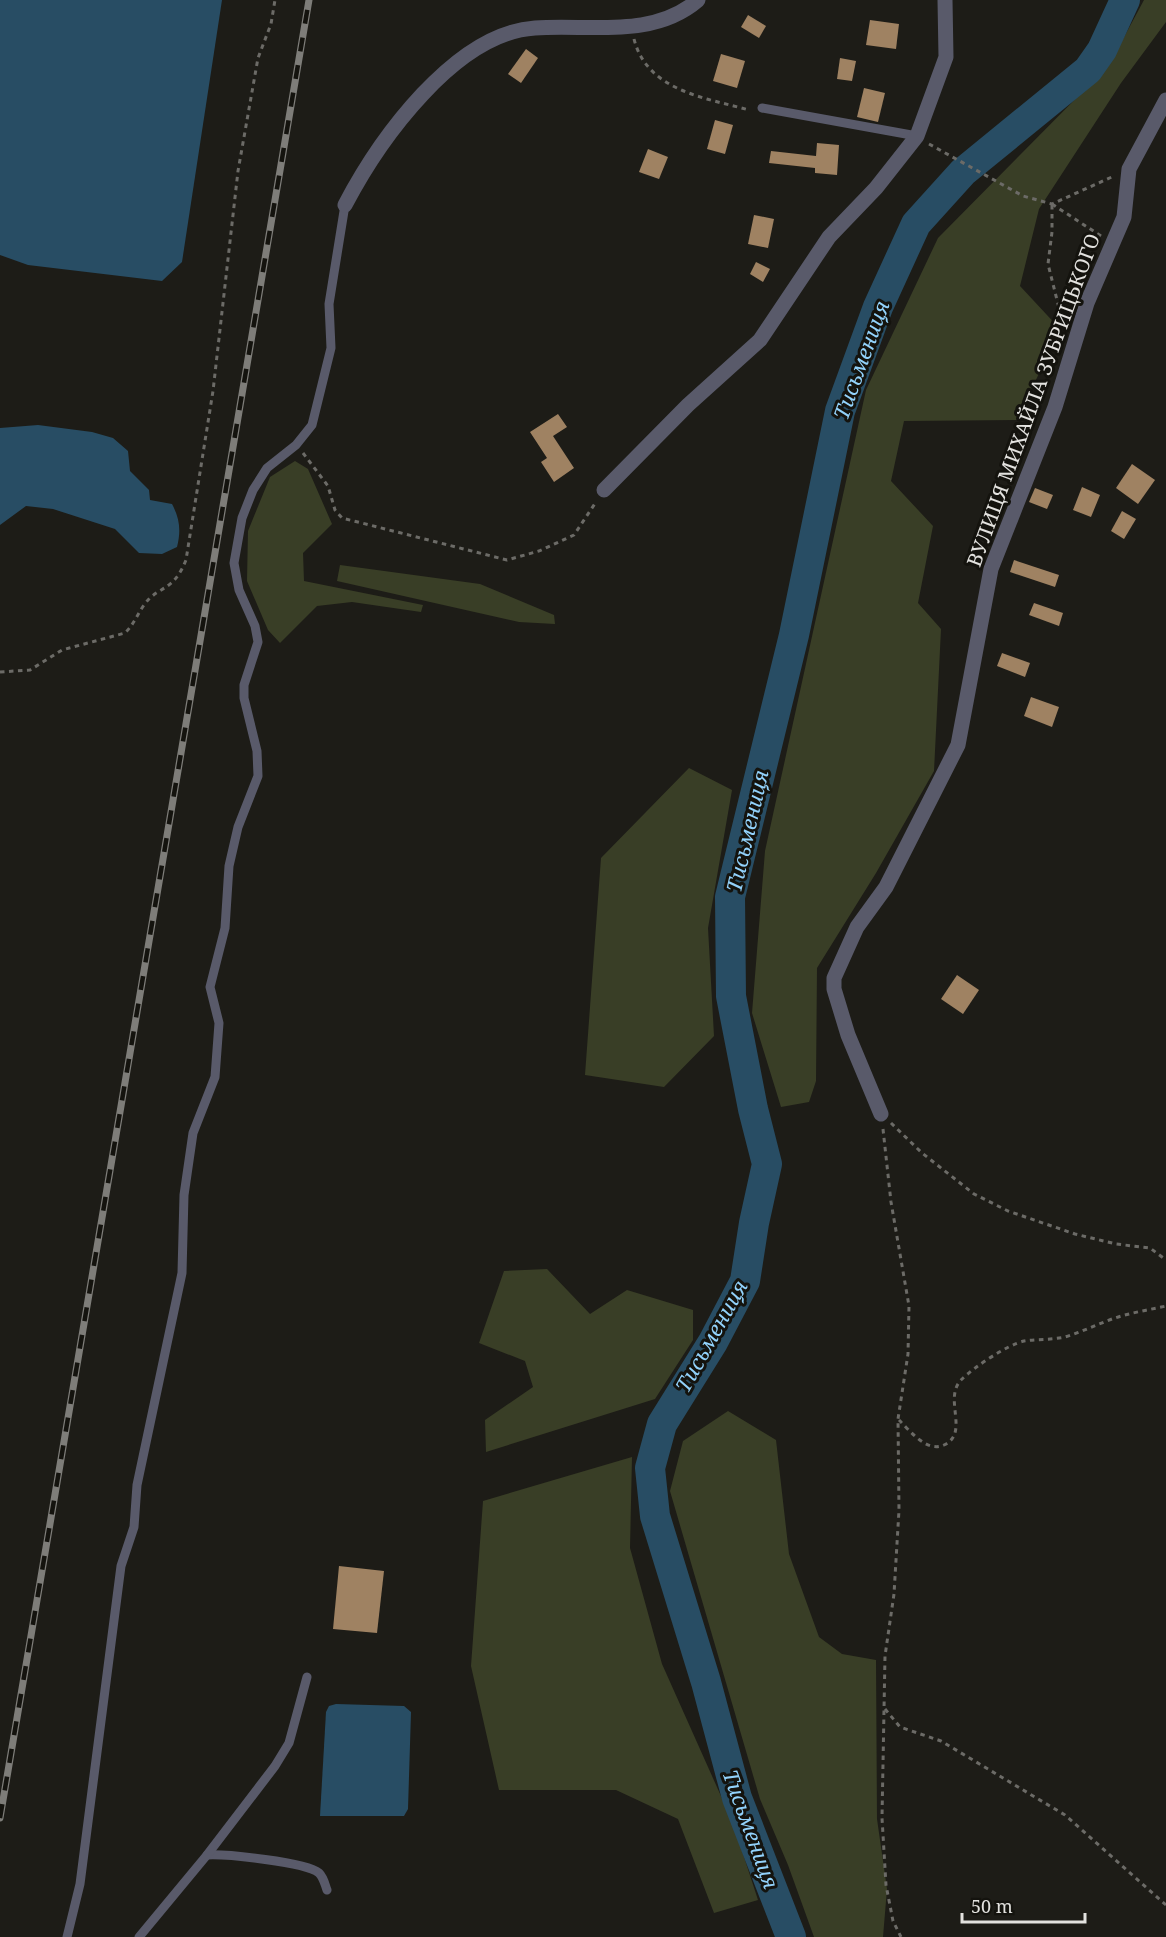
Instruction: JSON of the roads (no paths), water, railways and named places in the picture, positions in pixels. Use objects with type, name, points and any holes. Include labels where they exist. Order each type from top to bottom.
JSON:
[{"type":"street","points":[[345,205],[358,180],[407,110],[434,82],[483,46],[511,31],[536,28],[601,29],[631,26],[678,15],[698,0]]},
{"type":"street","points":[[604,490],[688,405],[760,339],[829,237],[876,188],[917,136],[946,57],[945,0]]},
{"type":"street","name":"ВУЛИЦЯ МИХАЙЛА ЗУБРИЦЬКОГО","points":[[881,1114],[848,1035],[834,989],[834,978],[857,927],[885,887],[958,745],[991,569],[1055,406],[1087,303],[1124,217],[1129,169],[1166,100]]},
{"type":"lane","points":[[762,108],[917,136]]},
{"type":"lane","points":[[67,1937],[80,1884],[121,1566],[134,1527],[137,1485],[182,1273],[184,1195],[193,1133],[215,1077],[219,1023],[210,987],[225,928],[229,866],[238,827],[258,776],[256,751],[244,698],[244,685],[258,642],[255,626],[239,590],[234,563],[242,518],[253,490],[267,468],[296,445],[312,424],[331,348],[329,304],[345,205]]},
{"type":"lane","points":[[139,1937],[207,1855],[290,1743],[307,1677]]},
{"type":"lane","points":[[207,1855],[224,1854],[307,1867],[322,1877],[327,1890]]},
{"type":"water","points":[[0,0],[222,0],[182,262],[162,281],[28,265],[0,255]]},
{"type":"water","points":[[38,425],[92,432],[113,438],[128,451],[130,471],[149,490],[150,500],[172,504],[179,525],[177,547],[162,554],[139,553],[115,529],[53,509],[26,506],[0,525],[0,428]]},
{"type":"water","points":[[336,1704],[404,1706],[411,1712],[408,1809],[404,1816],[320,1816],[326,1712],[329,1706]]},
{"type":"waterway","name":"Тисьмениця","points":[[791,1937],[737,1798],[706,1682],[655,1516],[650,1468],[662,1424],[713,1342],[745,1281],[754,1223],[767,1164],[753,1109],[731,996],[730,897],[794,635],[840,411],[878,307],[916,224],[963,172],[1088,70],[1102,50],[1125,0]]},
{"type":"railway","points":[[0,1818],[309,0]]}]
